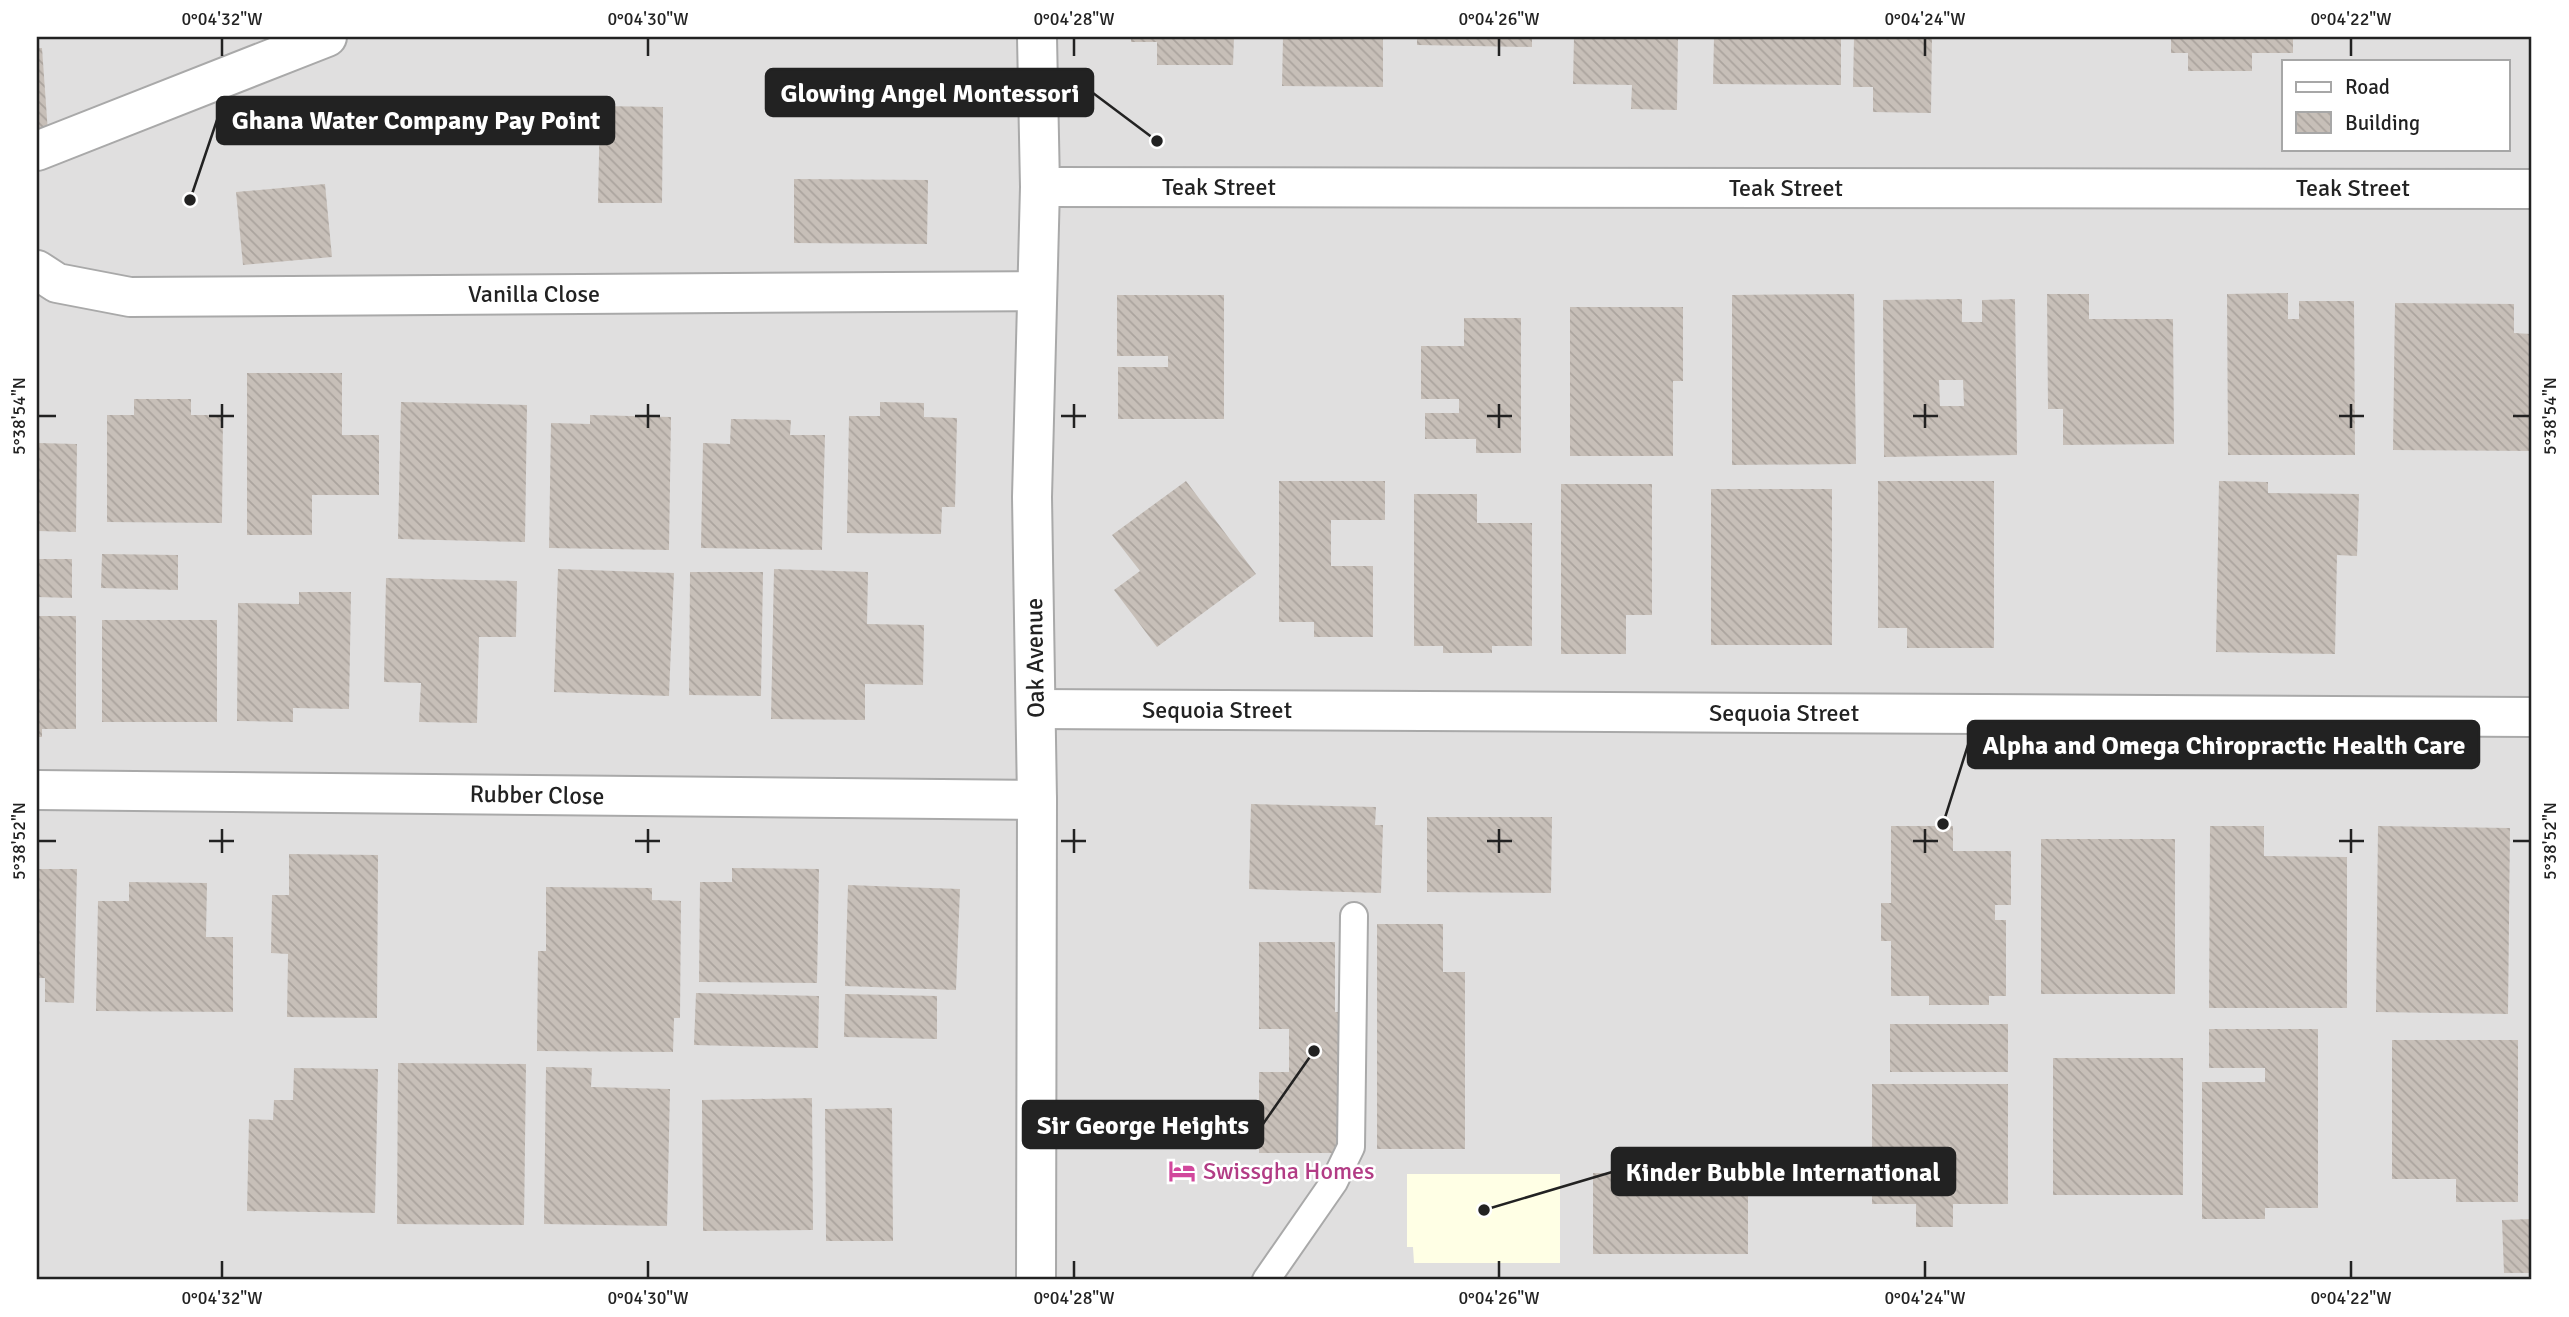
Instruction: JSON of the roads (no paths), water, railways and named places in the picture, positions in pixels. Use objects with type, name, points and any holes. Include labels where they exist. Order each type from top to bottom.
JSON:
[{"type":"street","points":[[37,151],[272,47],[327,37]]},
{"type":"street","name":"Oak Avenue","points":[[1036,1280],[1037,800],[1032,497],[1040,187],[1037,37]]},
{"type":"street","name":"Teak Street","points":[[1040,187],[2532,188]]},
{"type":"street","name":"Vanilla Close","points":[[37,270],[57,283],[130,297],[1037,292]]},
{"type":"street","name":"Sequoia Street","points":[[1035,709],[2532,717]]},
{"type":"street","name":"Rubber Close","points":[[37,790],[1037,800]]},
{"type":"lane","points":[[1266,1280],[1334,1182],[1351,1147],[1354,916]]},
{"type":"place","name":"Glowing Angel Montessori","points":[[1157,141]]},
{"type":"place","name":"Ghana Water Company Pay Point","points":[[190,200]]},
{"type":"place","name":"Alpha and Omega Chiropractic Health Care","points":[[1943,824]]},
{"type":"place","name":"Sir George Heights","points":[[1314,1051]]},
{"type":"place","name":"Swissgha Homes","points":[[1182,1171]]},
{"type":"place","name":"Kinder Bubble International","points":[[1484,1210]]}]
